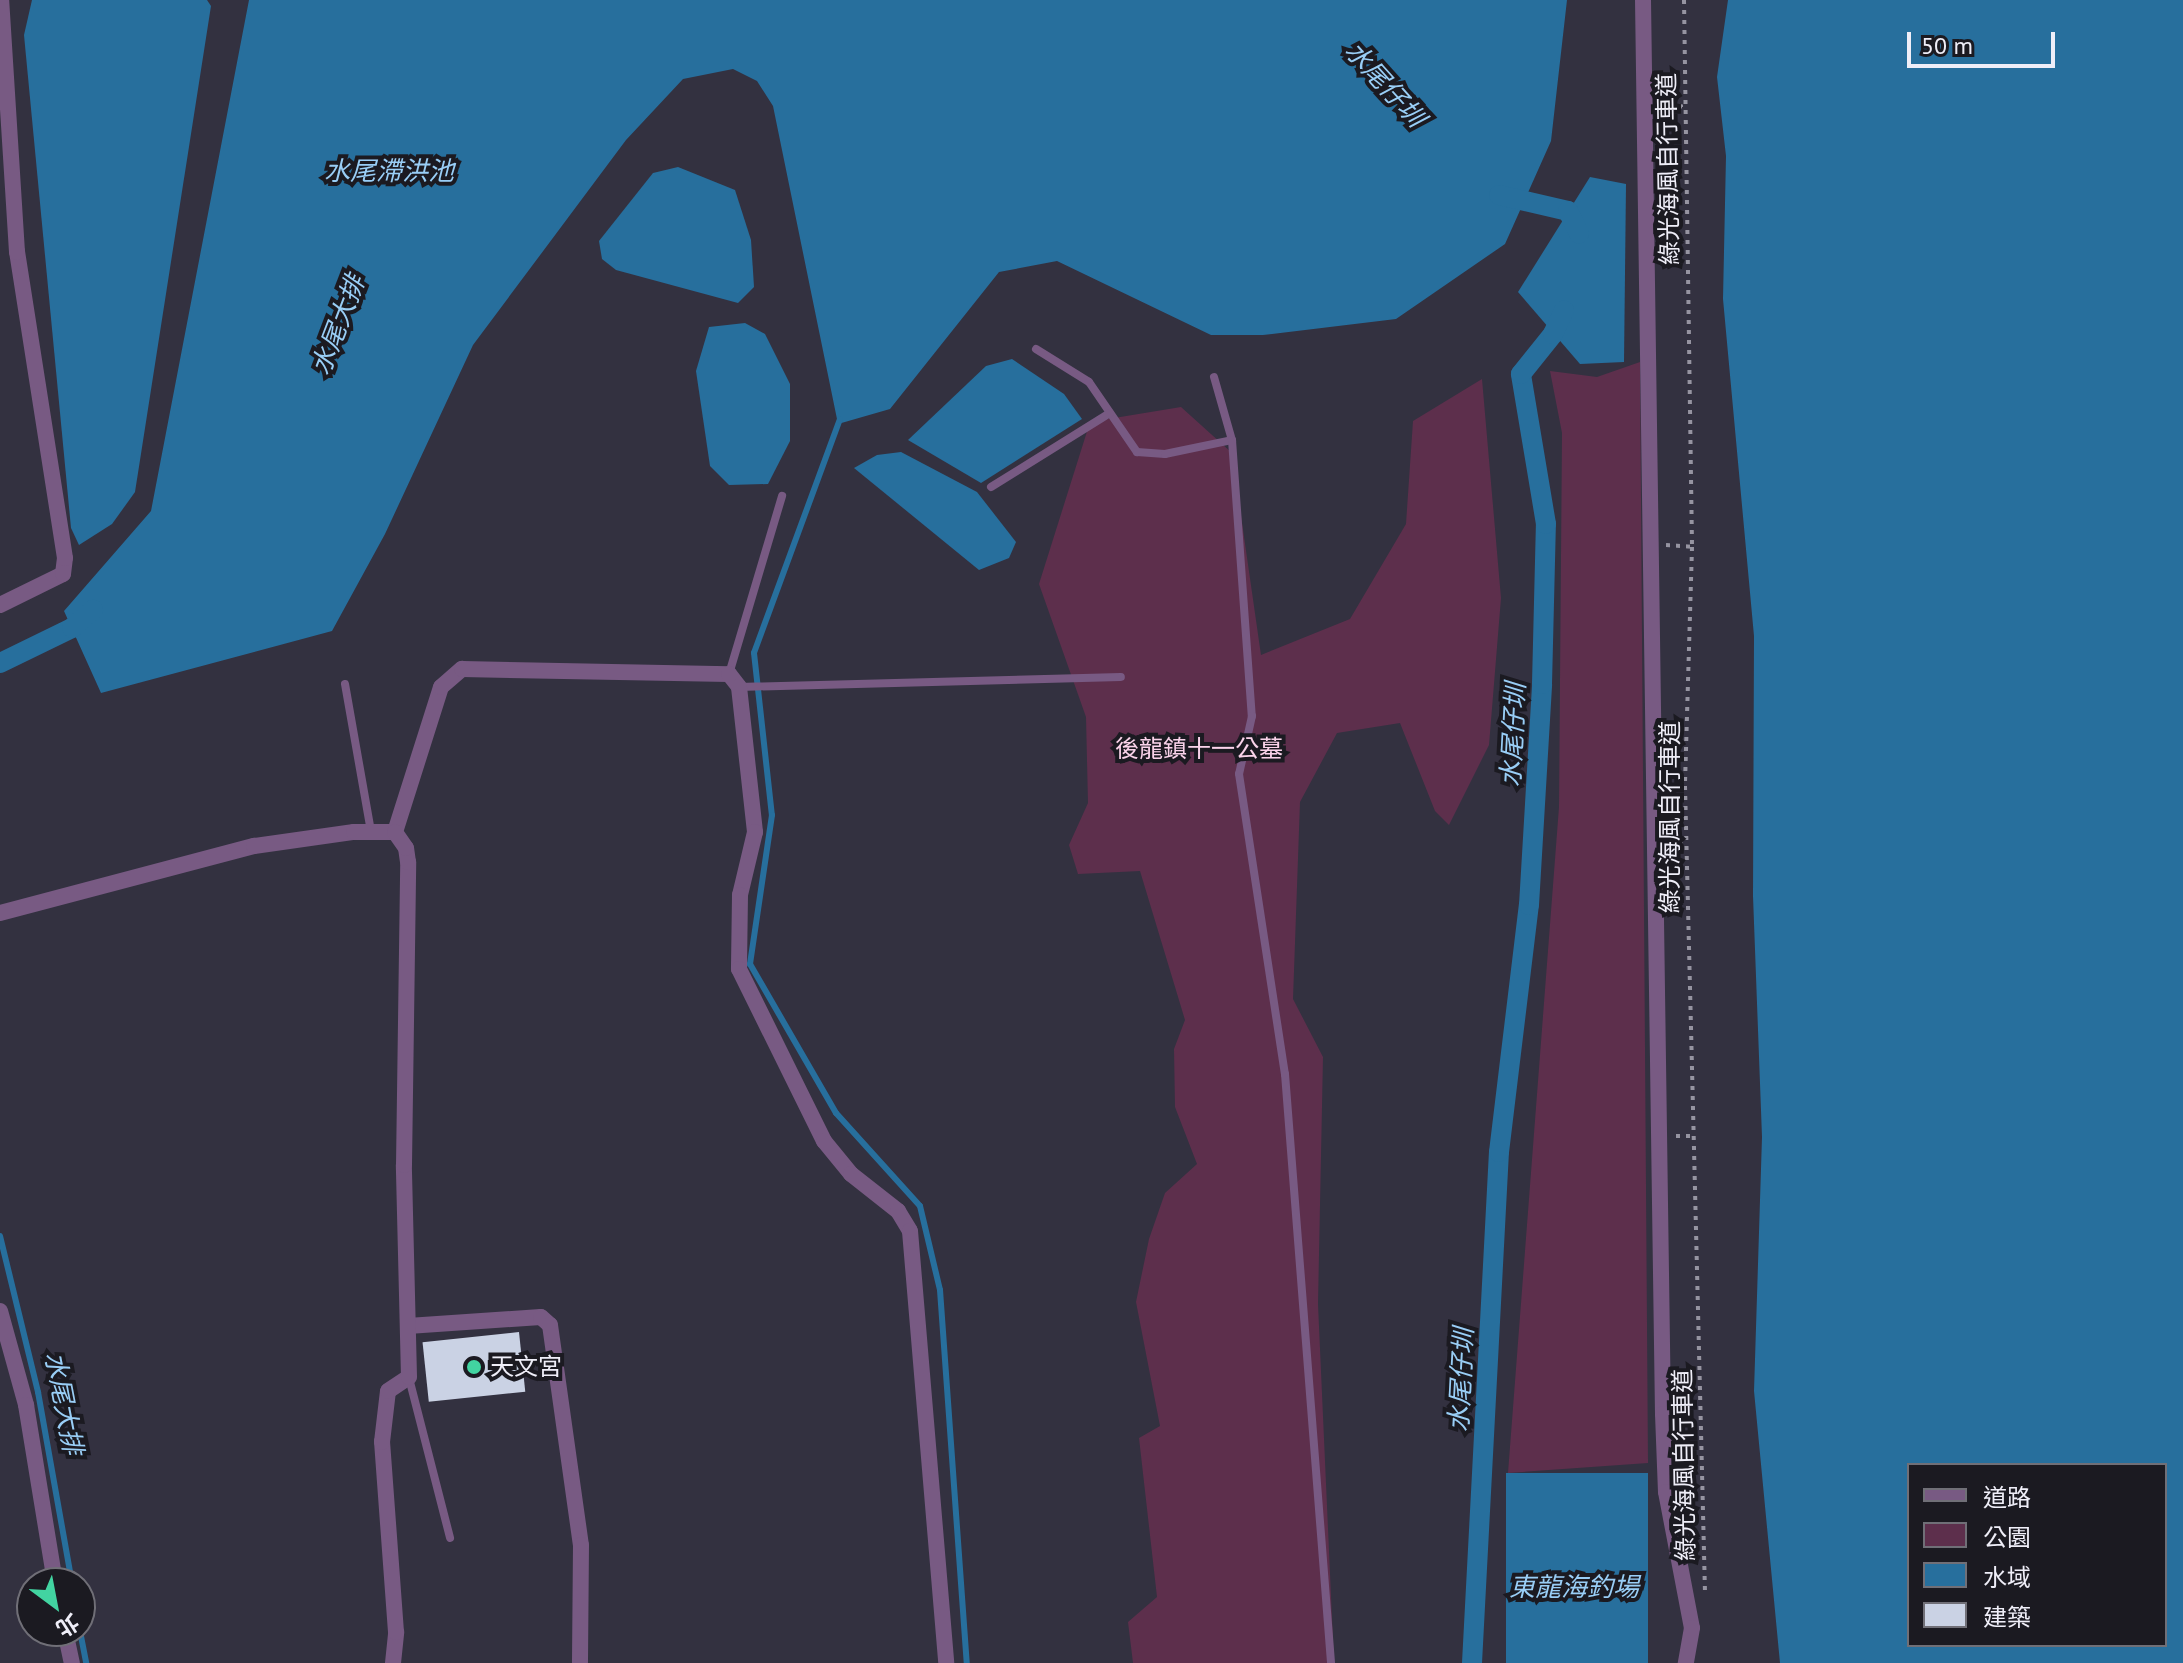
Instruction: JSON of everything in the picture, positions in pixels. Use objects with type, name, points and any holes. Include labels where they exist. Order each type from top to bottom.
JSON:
[{"type":"street","points":[[0,605],[63,574],[65,558],[17,252],[1,0]]},
{"type":"street","points":[[1643,0],[1663,1414],[1666,1492],[1692,1628],[1686,1663]]},
{"type":"street","points":[[395,832],[441,687],[462,669],[739,683],[755,832],[740,895],[739,969],[824,1141],[851,1174],[898,1211],[910,1231],[946,1663]]},
{"type":"street","points":[[0,913],[254,846],[395,832]]},
{"type":"street","points":[[393,1663],[396,1632],[382,1442],[388,1391],[409,1377],[404,1165],[408,862],[406,848],[395,832]]},
{"type":"street","points":[[0,1311],[26,1405],[52,1567]]},
{"type":"street","points":[[408,1326],[541,1317],[550,1325],[581,1545],[580,1663]]},
{"type":"lane","points":[[1036,349],[1089,382],[1137,452],[1165,454],[1232,440]]},
{"type":"lane","points":[[1214,377],[1232,440],[1252,716],[1239,774],[1285,1074],[1331,1663]]},
{"type":"lane","points":[[991,487],[1110,413]]},
{"type":"lane","points":[[782,496],[739,683],[767,686],[1121,677]]},
{"type":"lane","points":[[345,684],[371,832]]},
{"type":"lane","points":[[409,1377],[450,1538]]},
{"type":"path","name":"綠光海風自行車道","points":[[1684,0],[1692,547],[1685,786],[1705,1602]]},
{"type":"path","points":[[1645,100],[1684,107]]},
{"type":"path","points":[[1652,544],[1692,547]]},
{"type":"green space","points":[[1640,362],[1648,1463],[1508,1473],[1559,807],[1562,433],[1550,371],[1597,377]]},
{"type":"green space","name":"後龍鎮十一公墓","points":[[1482,379],[1501,598],[1489,745],[1449,825],[1435,811],[1400,723],[1337,733],[1300,802],[1293,999],[1323,1057],[1318,1304],[1334,1663],[1133,1663],[1128,1622],[1157,1597],[1139,1438],[1160,1426],[1136,1302],[1149,1239],[1165,1193],[1197,1164],[1175,1107],[1174,1049],[1185,1020],[1140,871],[1078,874],[1069,845],[1088,803],[1086,717],[1039,584],[1090,422],[1181,407],[1232,453],[1261,655],[1350,619],[1406,524],[1413,421]]},
{"type":"water","points":[[32,0],[207,0],[211,6],[135,492],[112,524],[79,545],[71,528],[24,35]]},
{"type":"water","name":"水尾滯洪池","points":[[249,0],[1567,0],[1551,141],[1505,244],[1396,319],[1263,335],[1211,335],[1057,261],[999,272],[890,409],[838,424],[773,106],[757,81],[733,69],[683,79],[626,140],[473,345],[385,534],[332,631],[101,693],[64,611],[151,511]]},
{"type":"water","points":[[1728,0],[2183,0],[2183,1663],[1780,1663],[1754,1391],[1762,1137],[1753,896],[1754,636],[1723,299],[1726,156],[1717,77]]},
{"type":"water","points":[[678,167],[735,190],[751,240],[754,287],[738,303],[616,270],[602,259],[599,241],[653,173]]},
{"type":"water","points":[[1590,177],[1626,184],[1624,362],[1580,364],[1518,292]]},
{"type":"water","points":[[745,323],[765,334],[790,384],[790,441],[768,484],[729,485],[710,466],[696,371],[709,327]]},
{"type":"water","points":[[1012,359],[1064,394],[1082,419],[981,483],[908,440],[986,366]]},
{"type":"water","points":[[901,452],[977,492],[1016,542],[1009,558],[979,570],[854,468],[877,455]]},
{"type":"water","name":"東龍海釣場","points":[[1506,1473],[1648,1473],[1648,1663],[1506,1663]]},
{"type":"building","name":"天文宮","points":[[519,1332],[525,1392],[429,1402],[423,1342]]},
{"type":"waterway","name":"水尾仔圳","points":[[1499,195],[1568,211],[1579,234]]},
{"type":"waterway","name":"水尾仔圳","points":[[1472,1663],[1499,1152],[1529,905],[1542,684],[1546,524],[1521,374],[1553,334],[1564,310]]},
{"type":"waterway","points":[[840,419],[754,653],[772,815],[750,964],[836,1113],[920,1206],[940,1290],[967,1663]]},
{"type":"waterway","name":"水尾大排","points":[[0,663],[72,628],[93,610]]},
{"type":"waterway","name":"水尾大排","points":[[0,1236],[38,1392],[69,1567]]},
{"type":"waterway","name":"水尾大排","points":[[83,1647],[86,1663]]},
{"type":"place","name":"天文宮","points":[[474,1367]]}]
